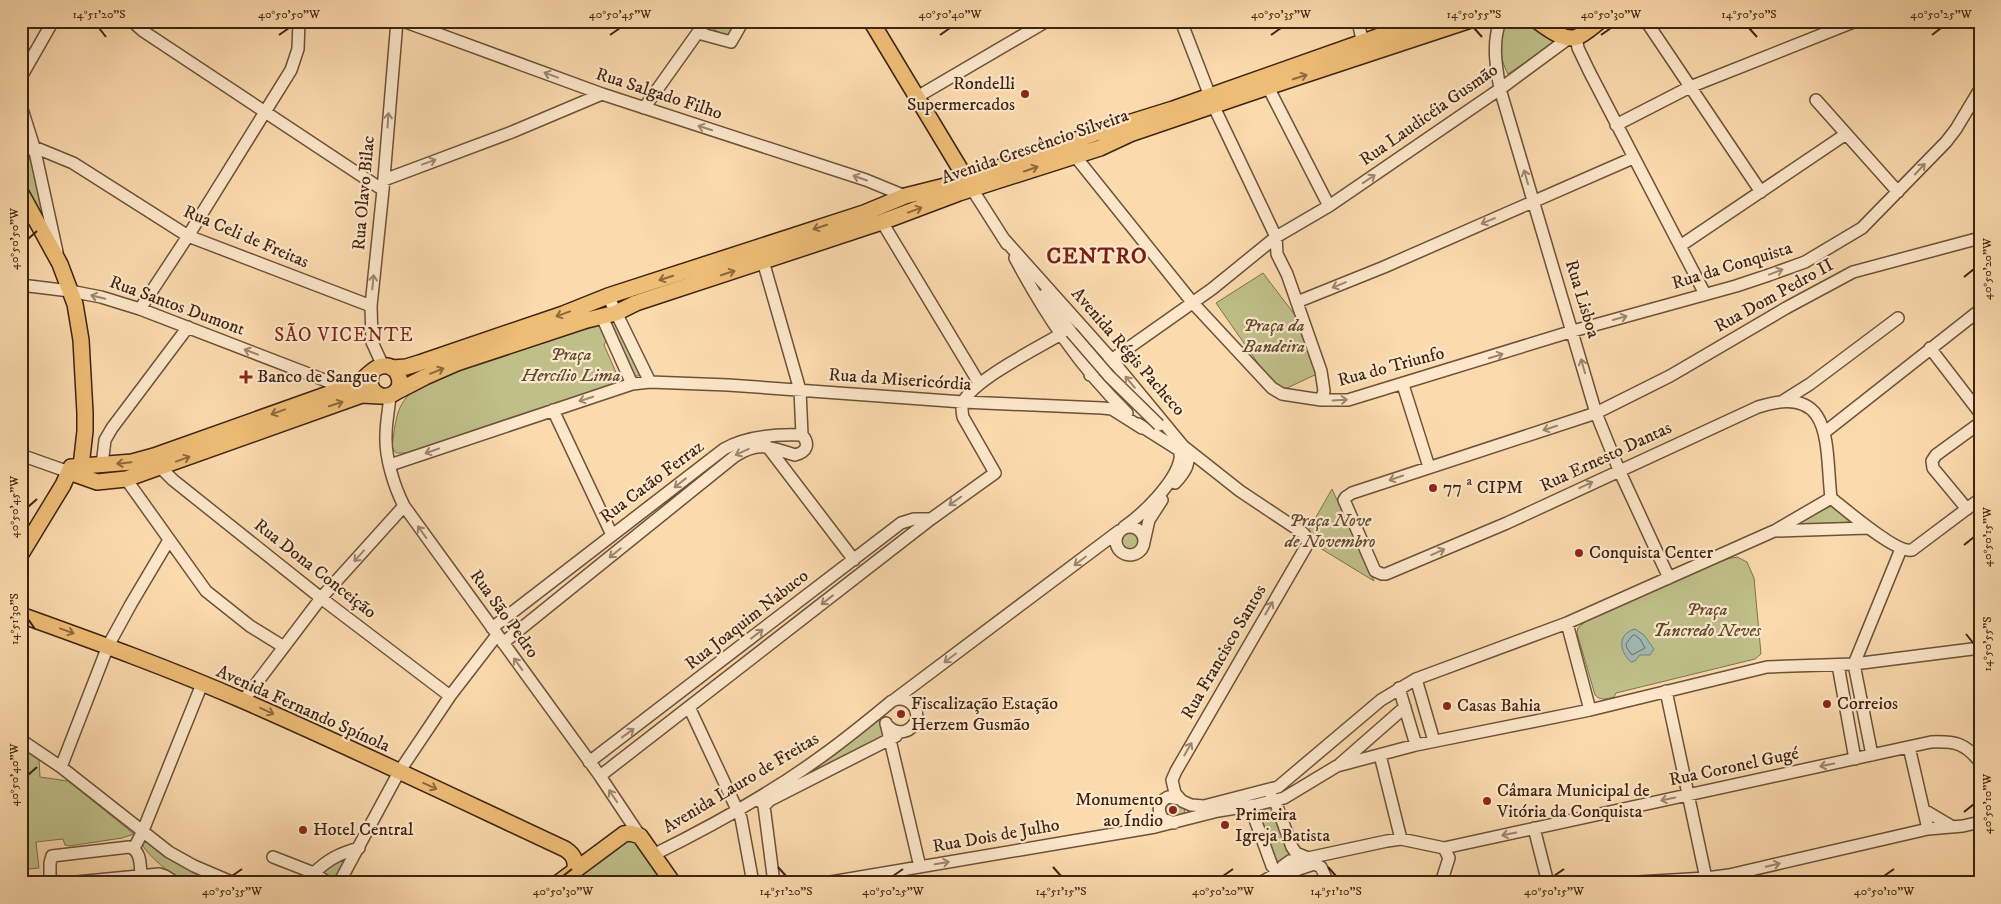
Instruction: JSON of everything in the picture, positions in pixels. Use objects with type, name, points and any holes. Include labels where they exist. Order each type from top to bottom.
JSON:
[{"type":"main road","name":"Avenida Régis Pacheco","points":[[871,21],[969,184]]},
{"type":"main road","name":"Avenida Crescêncio Silveira","points":[[608,296],[879,215],[1071,149],[1096,133],[1268,87],[1364,48],[1422,21]]},
{"type":"main road","name":"Avenida Crescêncio Silveira","points":[[1071,149],[1100,148],[1212,101],[1364,48],[1468,21]]},
{"type":"main road","points":[[1537,21],[1555,33],[1573,38]]},
{"type":"main road","name":"Rua Laudicéia Gusmão","points":[[1573,38],[1600,21]]},
{"type":"main road","points":[[1096,133],[1101,139],[1100,148]]},
{"type":"main road","name":"Avenida Crescêncio Silveira","points":[[609,315],[636,303],[763,261],[879,215],[905,196],[969,184]]},
{"type":"main road","points":[[21,193],[60,264],[76,304],[81,340],[85,431],[72,470],[21,554]]},
{"type":"main road","points":[[72,470],[132,462],[154,456],[346,388],[382,369],[406,367],[563,314],[608,296]]},
{"type":"main road","points":[[72,470],[106,482],[126,479],[362,396],[388,395],[457,363],[586,320],[609,315]]},
{"type":"main road","points":[[382,369],[396,371],[400,380],[400,385],[388,395],[375,393],[370,384],[382,369]]},
{"type":"main road","name":"Avenida Fernando Spínola","points":[[21,615],[108,646],[243,700],[399,772],[565,849],[574,857],[576,864],[574,871]]},
{"type":"main road","points":[[558,883],[624,834],[630,833],[640,836],[673,883]]},
{"type":"street","points":[[21,77],[54,21]]},
{"type":"street","points":[[140,308],[188,236],[295,62],[300,38],[299,21]]},
{"type":"street","name":"Rua Olavo Bilac","points":[[382,369],[372,342],[371,306],[384,185],[397,21]]},
{"type":"street","name":"Rua Salgado Filho","points":[[403,21],[602,94],[866,180],[905,196]]},
{"type":"street","points":[[644,108],[706,21]]},
{"type":"street","points":[[698,33],[731,42],[743,21]]},
{"type":"street","points":[[917,97],[1046,21]]},
{"type":"street","points":[[1180,21],[1212,101],[1276,237],[1277,254],[1287,274],[1321,371],[1324,391],[1321,400]]},
{"type":"street","points":[[1358,21],[1364,48]]},
{"type":"street","name":"Rua Lisboa","points":[[1500,21],[1496,34],[1495,52],[1500,89],[1596,413],[1619,470],[1669,578]]},
{"type":"street","points":[[1646,21],[1761,192]]},
{"type":"street","points":[[1616,125],[1690,87],[1856,21]]},
{"type":"street","points":[[134,22],[264,111],[384,185],[602,94]]},
{"type":"street","points":[[1573,38],[1588,71],[1705,294]]},
{"type":"street","name":"Rua Laudicéia Gusmão","points":[[1192,302],[1212,289],[1276,237],[1329,206],[1573,38]]},
{"type":"street","points":[[1268,87],[1329,206]]},
{"type":"street","name":"Rua da Conquista","points":[[1573,332],[1736,286],[1804,262],[1858,231],[1898,192],[1956,129],[1980,89]]},
{"type":"street","points":[[1816,100],[1898,192]]},
{"type":"street","points":[[21,106],[34,147],[60,264]]},
{"type":"street","points":[[1680,246],[1846,134]]},
{"type":"street","points":[[21,151],[34,147]]},
{"type":"street","name":"Rua Celi de Freitas","points":[[34,147],[73,163],[188,236],[371,306]]},
{"type":"street","name":"Rua do Triunfo","points":[[1071,149],[1192,302],[1272,388],[1282,394],[1321,400],[1348,400],[1403,385],[1573,332]]},
{"type":"street","points":[[1297,302],[1633,158]]},
{"type":"street","name":"Avenida Régis Pacheco","points":[[969,184],[1066,333],[1090,375],[1142,428]]},
{"type":"street","points":[[879,215],[980,383]]},
{"type":"street","name":"Avenida Régis Pacheco","points":[[1003,238],[1112,360],[1181,453]]},
{"type":"street","name":"Rua Dom Pedro II","points":[[1393,572],[1382,574],[1375,571],[1344,500],[1347,496],[1429,467],[1596,413],[1670,376],[1786,308],[1853,272],[1980,238]]},
{"type":"street","points":[[763,261],[800,390],[802,435],[806,439],[807,446],[805,451],[796,455],[767,446]]},
{"type":"street","name":"Rua Santos Dumont","points":[[21,285],[70,291],[140,308],[346,388]]},
{"type":"street","points":[[608,296],[609,315],[632,384]]},
{"type":"street","points":[[1090,375],[1192,302]]},
{"type":"street","points":[[1980,310],[1825,432],[1831,498],[1868,528],[1901,549],[1912,550],[1980,499]]},
{"type":"street","points":[[390,465],[632,384],[650,382],[609,315]]},
{"type":"street","points":[[1783,401],[1810,384],[1898,318]]},
{"type":"street","points":[[102,465],[104,440],[188,327]]},
{"type":"street","points":[[964,402],[980,383],[1066,333]]},
{"type":"street","name":"Avenida Régis Pacheco","points":[[1066,333],[1171,436],[1181,453]]},
{"type":"street","points":[[1930,348],[1980,413]]},
{"type":"street","name":"Rua da Misericórdia","points":[[650,382],[800,390],[964,402],[1102,408],[1112,409],[1142,428]]},
{"type":"street","points":[[1403,385],[1429,467]]},
{"type":"street","name":"Rua São Pedro","points":[[388,395],[386,450],[404,506],[600,776],[640,836]]},
{"type":"street","name":"Rua Ernesto Dantas","points":[[1393,572],[1507,523],[1758,407],[1783,401],[1810,408],[1818,415],[1825,432]]},
{"type":"street","name":"Rua Joaquim Nabuco","points":[[600,776],[931,519],[995,472],[963,417],[962,407],[964,402]]},
{"type":"street","points":[[553,410],[612,535]]},
{"type":"street","points":[[1967,509],[1933,468],[1932,461],[1936,455],[1980,423]]},
{"type":"street","points":[[1142,428],[1181,453],[1188,453],[1189,461],[1186,469],[1156,508],[1150,520],[1144,542],[1142,549],[1131,555],[1125,554],[1119,551],[1115,539],[1121,529],[1132,526],[1143,535],[1144,542]]},
{"type":"street","name":"Rua Catão Ferraz","points":[[339,883],[399,772],[450,696],[497,635],[612,535],[733,444],[754,438],[802,435]]},
{"type":"street","points":[[767,446],[854,560]]},
{"type":"street","name":"Rua Catão Ferraz","points":[[497,635],[735,456],[750,449],[767,446]]},
{"type":"street","name":"Avenida Lauro de Freitas","points":[[760,802],[1139,516],[1168,483],[1181,453]]},
{"type":"street","name":"Rua Francisco Santos","points":[[1179,798],[1172,780],[1176,771],[1307,545],[1305,535],[1300,531],[1181,453]]},
{"type":"street","points":[[21,455],[72,470]]},
{"type":"street","name":"Rua Dona Conceição","points":[[160,467],[173,480],[321,598],[450,696]]},
{"type":"street","points":[[126,479],[206,591],[250,626],[284,647]]},
{"type":"street","points":[[1179,798],[1185,807],[1184,814],[1176,822],[1163,819],[1159,812],[1160,806],[1163,800],[1168,797],[1179,798],[1191,805],[1204,806],[1278,787],[1381,700],[1399,688],[1567,622],[1729,552],[1774,531],[1831,498]]},
{"type":"street","points":[[243,700],[321,598],[404,506]]},
{"type":"street","name":"Rua Joaquim Nabuco","points":[[589,762],[906,520],[931,519]]},
{"type":"street","points":[[1774,531],[1868,528]]},
{"type":"street","points":[[61,767],[108,646],[130,604],[169,540]]},
{"type":"street","points":[[1872,755],[1854,664],[1901,549]]},
{"type":"street","points":[[1567,622],[1590,710]]},
{"type":"street","points":[[1336,766],[1416,745],[1590,710],[1767,667],[1854,664],[1980,648]]},
{"type":"street","points":[[1838,665],[1855,759]]},
{"type":"street","points":[[1416,680],[1439,740]]},
{"type":"street","points":[[134,848],[142,833],[202,684]]},
{"type":"street","points":[[1399,688],[1416,745]]},
{"type":"street","points":[[1666,691],[1707,881]]},
{"type":"street","points":[[886,724],[893,730],[905,732],[916,723],[917,713],[915,707],[907,700],[892,702],[884,716],[920,868]]},
{"type":"street","points":[[689,707],[737,810],[745,835],[753,883]]},
{"type":"street","points":[[1336,766],[1405,707]]},
{"type":"street","points":[[1384,754],[1412,731]]},
{"type":"street","name":"Avenida Lauro de Freitas","points":[[653,855],[737,810],[770,800],[905,732]]},
{"type":"street","points":[[21,740],[61,767],[142,833],[169,852],[194,866],[234,883]]},
{"type":"street","name":"Rua Coronel Gugé","points":[[1260,883],[1278,872],[1282,866],[1303,856],[1332,853],[1387,841],[1401,840],[1444,848],[1931,742],[1948,741],[1965,746],[1980,762]]},
{"type":"street","points":[[1909,747],[1928,829]]},
{"type":"street","points":[[1384,754],[1401,840]]},
{"type":"street","name":"Rua Dois de Julho","points":[[825,883],[1176,822],[1218,811],[1248,809],[1284,798],[1336,766]]},
{"type":"street","points":[[1263,792],[1269,794],[1275,801],[1292,847],[1303,856]]},
{"type":"street","points":[[760,802],[774,883]]},
{"type":"street","points":[[1248,809],[1271,862],[1278,872],[1287,873],[1312,864],[1318,864],[1326,876]]},
{"type":"street","points":[[1924,810],[1951,826]]},
{"type":"street","points":[[1621,883],[1707,881],[1928,829],[1980,822]]},
{"type":"street","points":[[1534,828],[1548,883]]},
{"type":"street","points":[[50,883],[52,856],[120,848],[134,848],[138,852],[141,874]]},
{"type":"street","points":[[314,873],[338,854],[359,848]]},
{"type":"street","points":[[1441,883],[1449,858],[1444,848]]},
{"type":"street","points":[[1326,876],[1324,859],[1332,853]]},
{"type":"street","points":[[273,857],[314,873],[328,883]]},
{"type":"street","points":[[66,883],[141,874],[159,874],[172,881]]},
{"type":"green space","points":[[712,21],[738,21],[732,35],[727,36],[711,28]]},
{"type":"green space","points":[[1506,21],[1532,21],[1561,38],[1508,74],[1501,55],[1502,34]]},
{"type":"green space","points":[[32,159],[44,215],[39,211],[21,179],[21,160]]},
{"type":"green space","name":"Praça da Bandeira","points":[[1263,273],[1301,323],[1319,373],[1285,389],[1269,379],[1216,303]]},
{"type":"green space","name":"Praça Hercílio Lima","points":[[614,319],[641,375],[634,376],[610,321]]},
{"type":"green space","name":"Praça Hercílio Lima","points":[[598,323],[608,336],[604,345],[618,377],[613,387],[506,419],[406,453],[396,453],[392,447],[400,408],[409,394],[427,380]]},
{"type":"green space","name":"Praça Nove de Novembro","points":[[1332,489],[1374,581],[1315,545],[1308,531]]},
{"type":"green space","points":[[1835,504],[1855,521],[1800,526],[1799,523]]},
{"type":"green space","points":[[1132,526],[1141,533],[1144,540],[1142,547],[1131,555],[1124,554],[1118,549],[1115,539]]},
{"type":"green space","name":"Praça Tancredo Neves","points":[[1737,557],[1747,562],[1754,578],[1761,654],[1755,659],[1616,693],[1611,698],[1602,699],[1595,695],[1577,633],[1578,628],[1587,620],[1727,559]]},
{"type":"green space","points":[[878,719],[887,740],[819,771],[819,764]]},
{"type":"green space","points":[[21,747],[39,760],[40,777],[68,781],[134,834],[122,838],[69,846],[65,845],[63,839],[36,842],[39,868],[21,870]]},
{"type":"green space","points":[[1165,799],[1185,807],[1184,814],[1174,823],[1159,808]]},
{"type":"green space","points":[[1274,804],[1295,853],[1278,871],[1252,808]]},
{"type":"green space","points":[[630,833],[673,883],[558,883]]},
{"type":"green space","points":[[146,842],[183,867],[221,882],[203,884],[181,880],[160,865],[148,852],[142,843]]},
{"type":"green space","points":[[348,857],[336,879],[329,879],[324,875],[327,865]]},
{"type":"water","points":[[1635,629],[1644,635],[1654,649],[1650,655],[1640,655],[1635,661],[1631,662],[1624,653],[1622,643],[1625,635]]},
{"type":"place","name":"Rondelli Supermercados","points":[[1025,94]]},
{"type":"place","name":"Banco de Sangue","points":[[246,377]]},
{"type":"place","name":"77 ª CIPM","points":[[1433,488]]},
{"type":"place","name":"Conquista Center","points":[[1579,553]]},
{"type":"place","name":"Correios","points":[[1827,704]]},
{"type":"place","name":"Casas Bahia","points":[[1447,706]]},
{"type":"place","name":"Fiscalização Estação Herzem Gusmão","points":[[901,714]]},
{"type":"place","name":"Câmara Municipal de Vitória da Conquista","points":[[1487,801]]},
{"type":"place","name":"Monumento ao Índio","points":[[1173,810]]},
{"type":"place","name":"Primeira Igreja Batista","points":[[1225,825]]},
{"type":"place","name":"Hotel Central","points":[[303,830]]},
{"type":"district","name":"CENTRO","points":[[1097,256]]},
{"type":"district","name":"SÃO VICENTE","points":[[344,335]]}]
